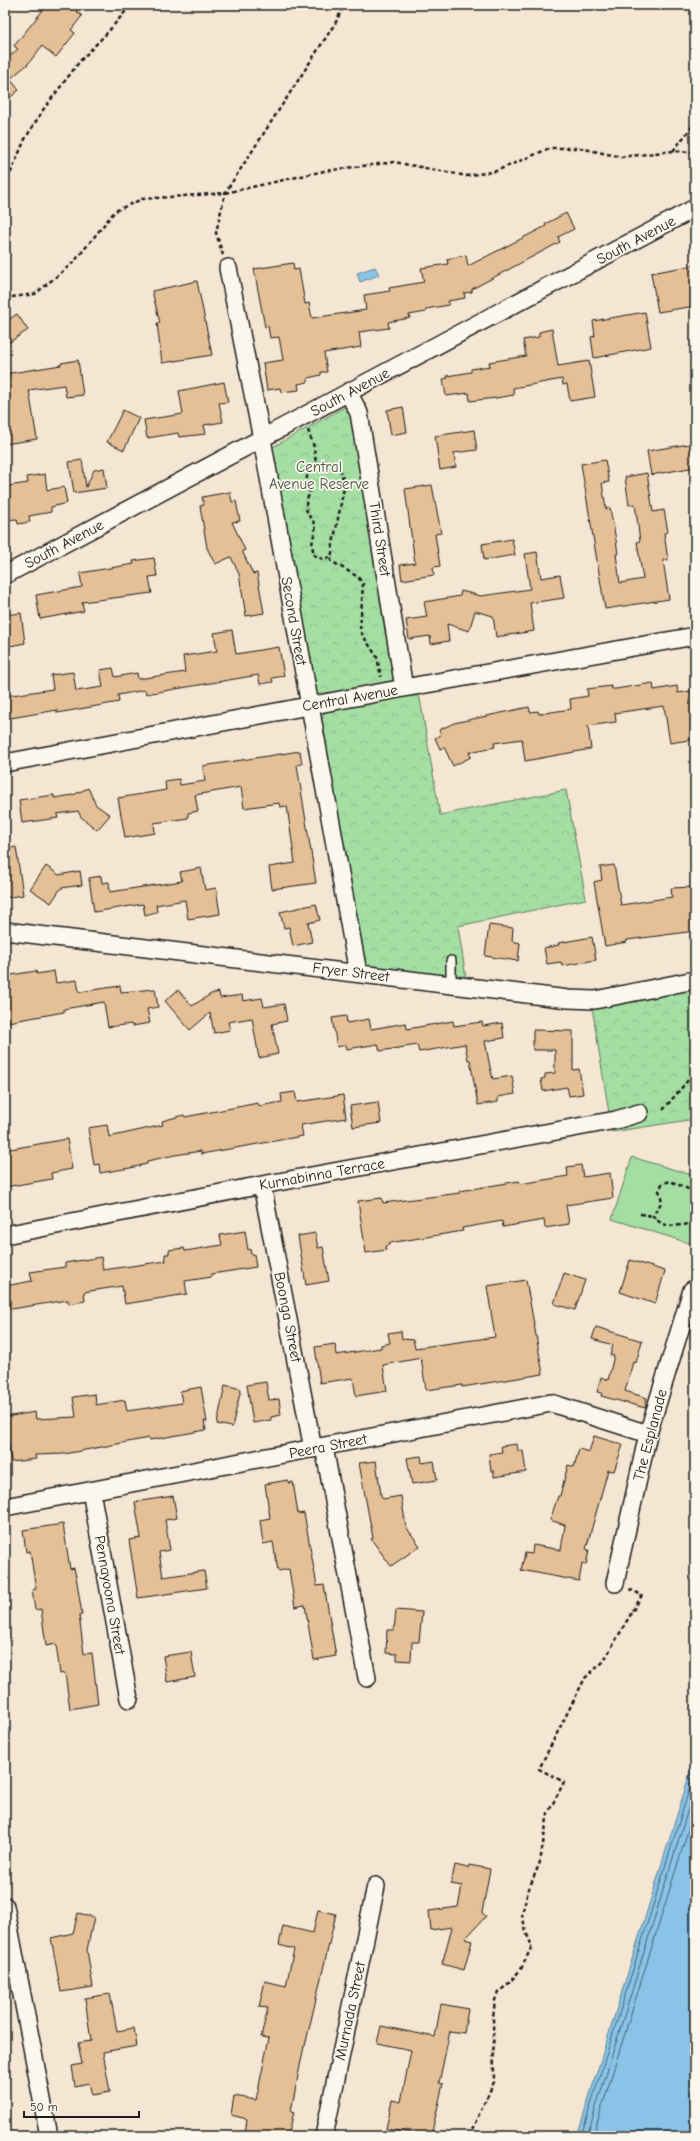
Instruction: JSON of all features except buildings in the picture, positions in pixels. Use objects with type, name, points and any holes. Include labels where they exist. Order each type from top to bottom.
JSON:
[{"type":"street","name":"South Avenue","points":[[5,575],[695,208]]},
{"type":"street","name":"Second Street","points":[[228,268],[262,439],[358,973]]},
{"type":"street","name":"Third Street","points":[[348,392],[359,413],[404,688]]},
{"type":"street","name":"Central Avenue","points":[[5,763],[404,688],[695,636]]},
{"type":"street","name":"Fryer Street","points":[[5,931],[568,999],[594,1000],[695,980]]},
{"type":"street","name":"Kurnabinna Terrace","points":[[5,1235],[262,1185],[616,1120],[638,1113]]},
{"type":"street","name":"Boonga Street","points":[[262,1185],[367,1678]]},
{"type":"street","name":"The Esplanade","points":[[619,1585],[648,1434],[692,1290]]},
{"type":"street","name":"Peera Street","points":[[5,1507],[91,1492],[551,1403],[648,1434]]},
{"type":"street","name":"Pennayoona Street","points":[[91,1492],[128,1699]]},
{"type":"street","name":"Murnada Street","points":[[324,2136],[376,1886]]},
{"type":"street","points":[[5,1906],[13,1989],[49,2136]]},
{"type":"lane","points":[[451,961],[451,984]]},
{"type":"path","points":[[5,186],[25,139],[43,110],[80,60],[107,33],[131,5]]},
{"type":"path","points":[[228,268],[216,233],[225,193],[336,22],[344,5]]},
{"type":"path","points":[[673,151],[695,123]]},
{"type":"path","points":[[5,298],[34,294],[74,262],[115,211],[142,199],[225,193],[324,171],[394,162],[467,176],[496,170],[550,148],[580,148],[621,157],[673,151],[695,152]]},
{"type":"path","points":[[302,417],[314,447],[316,464]]},
{"type":"path","points":[[332,557],[323,559],[314,555],[312,545],[316,525],[307,513],[305,503],[310,492],[306,484],[307,473],[316,464],[324,461],[335,462],[342,474],[344,488],[332,557],[331,561],[358,577],[363,584],[360,631],[376,657],[381,678]]},
{"type":"path","points":[[663,1110],[695,1072]]},
{"type":"path","points":[[653,1216],[661,1206],[662,1200],[659,1191],[662,1184],[670,1181],[695,1192]]},
{"type":"path","points":[[640,1214],[653,1216],[660,1224],[665,1225],[695,1224]]},
{"type":"path","points":[[469,2136],[494,2082],[493,2016],[495,2000],[500,1991],[521,1969],[532,1946],[526,1932],[522,1914],[528,1891],[540,1862],[548,1813],[564,1782],[539,1769],[585,1678],[604,1662],[642,1595],[619,1585]]},
{"type":"green space","name":"Central Avenue Reserve","points":[[345,407],[353,421],[396,681],[315,696],[271,448]]},
{"type":"green space","points":[[419,693],[440,815],[566,790],[586,899],[458,926],[466,978],[366,966],[321,721],[325,712]]},
{"type":"green space","points":[[695,987],[695,1119],[612,1132],[592,1007]]},
{"type":"green space","points":[[632,1157],[695,1176],[695,1245],[612,1219]]},
{"type":"water","points":[[375,267],[379,275],[360,282],[357,273]]},
{"type":"water","points":[[695,1757],[695,2136],[577,2136],[578,2133]]}]
